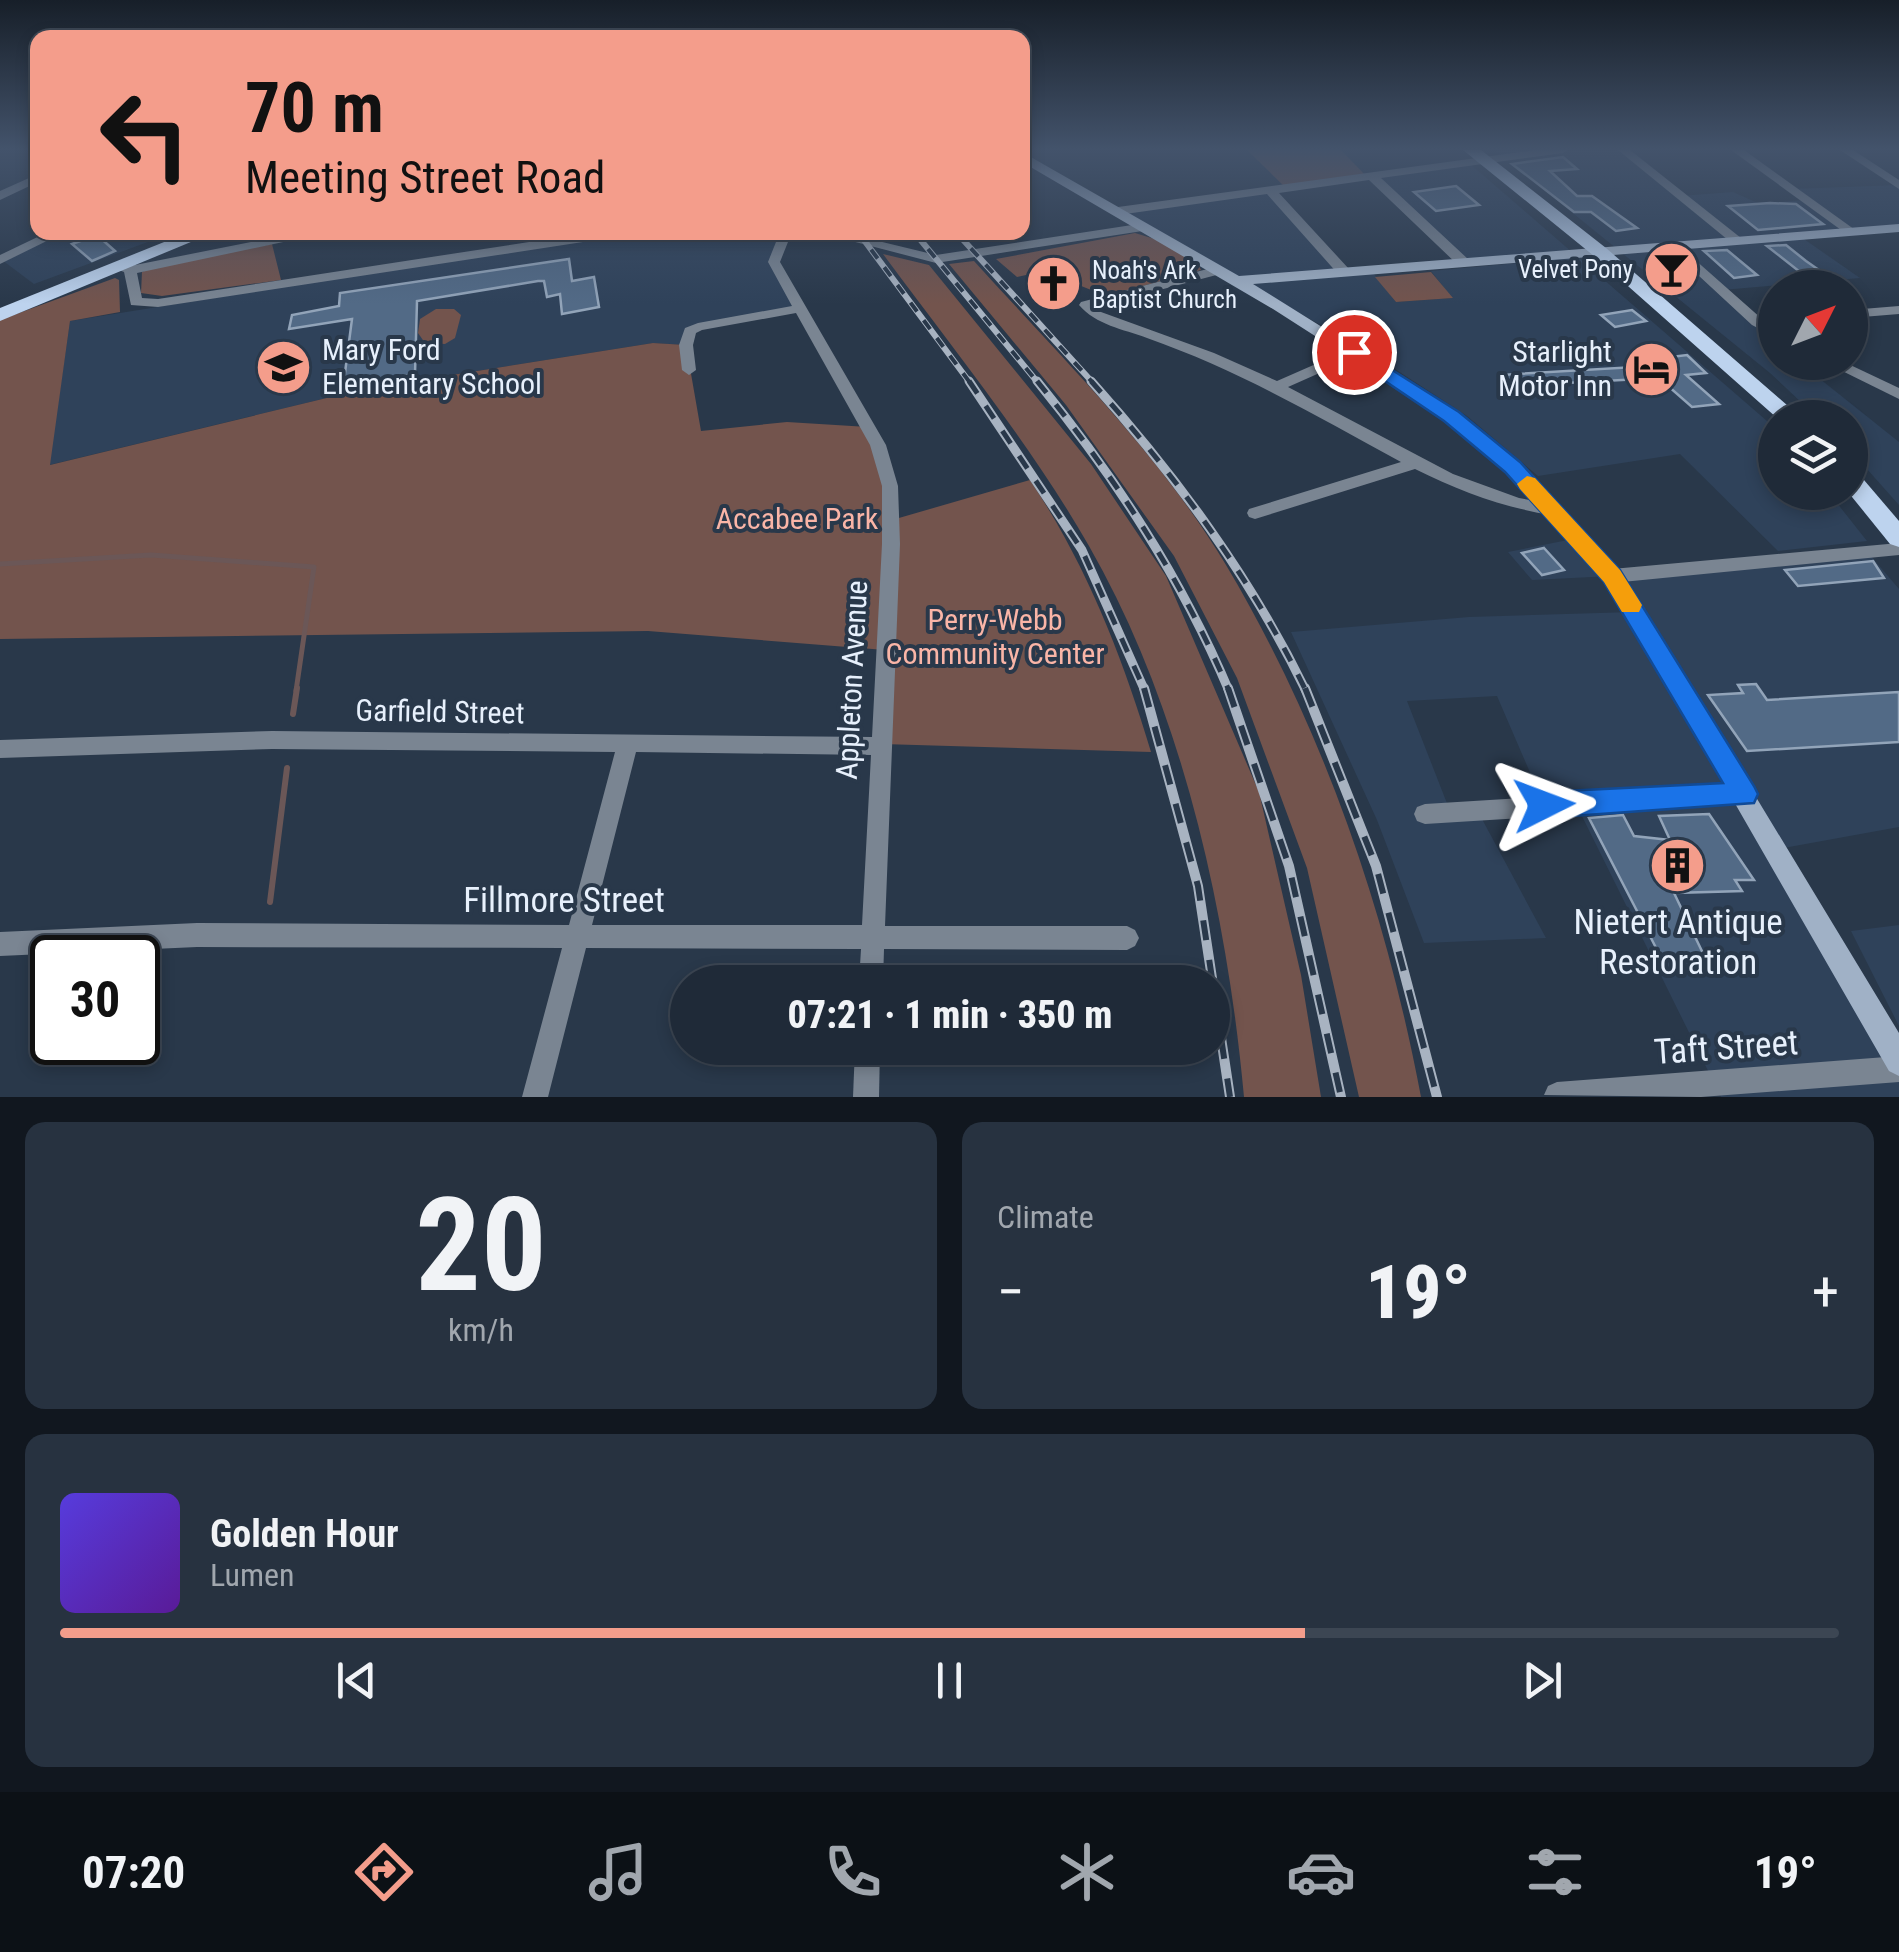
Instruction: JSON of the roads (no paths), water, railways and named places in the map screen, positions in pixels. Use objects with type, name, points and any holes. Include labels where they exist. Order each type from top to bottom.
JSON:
[{"type":"main road","points":[[1535,201],[1600,252],[1770,400]]},
{"type":"main road","points":[[0,304],[164,240]]},
{"type":"main road","points":[[0,315],[188,240]]},
{"type":"main road","points":[[1868,501],[1899,538]]},
{"type":"street","points":[[1101,201],[1354,352],[1452,416],[1512,467],[1612,576],[1899,1060]]},
{"type":"street","points":[[1118,211],[1189,201]]},
{"type":"street","points":[[1280,201],[1344,272]]},
{"type":"street","points":[[1398,201],[1464,263]]},
{"type":"street","points":[[1687,201],[1737,241]]},
{"type":"street","points":[[1808,201],[1852,232]]},
{"type":"street","points":[[857,240],[936,259],[1145,227]]},
{"type":"street","points":[[1551,509],[1500,497],[1420,462],[1220,360],[1096,315],[1086,306],[1228,276],[1344,272],[1899,228]]},
{"type":"street","points":[[0,260],[42,240]]},
{"type":"street","points":[[280,240],[124,268],[136,302],[158,303],[570,240]]},
{"type":"street","name":"Appleton Avenue","points":[[783,240],[774,262],[878,444],[890,486],[891,544],[872,965]]},
{"type":"street","points":[[1676,247],[1757,322]]},
{"type":"street","points":[[689,370],[686,345],[690,331],[713,320],[798,310]]},
{"type":"street","points":[[1868,313],[1899,310]]},
{"type":"street","points":[[1276,386],[1354,352]]},
{"type":"street","points":[[1868,379],[1899,394]]},
{"type":"street","points":[[1255,512],[1420,462]]},
{"type":"street","points":[[1612,576],[1899,548]]},
{"type":"street","name":"Garfield Street","points":[[0,749],[272,740],[880,746]]},
{"type":"street","points":[[535,1097],[628,744]]},
{"type":"street","points":[[1425,814],[1744,794]]},
{"type":"street","name":"Fillmore Street","points":[[0,944],[198,935],[1127,938]]},
{"type":"street","points":[[866,1097],[867,1065]]},
{"type":"street","name":"Taft Street","points":[[1557,1095],[1899,1070]]},
{"type":"waterway","points":[[0,564],[151,555],[314,567],[296,691]]},
{"type":"waterway","points":[[293,714],[297,688]]},
{"type":"waterway","points":[[270,902],[287,768]]},
{"type":"railway","points":[[864,240],[971,384]]},
{"type":"railway","points":[[921,240],[1039,384]]},
{"type":"railway","points":[[963,240],[1094,384]]},
{"type":"railway","points":[[969,381],[1082,550],[1145,690]]},
{"type":"railway","points":[[1037,381],[1144,529],[1190,608],[1229,691]]},
{"type":"railway","points":[[1091,381],[1153,453],[1236,567],[1306,691]]},
{"type":"railway","points":[[1228,688],[1289,866],[1341,1097]]},
{"type":"railway","points":[[1305,688],[1376,866],[1437,1097]]},
{"type":"railway","points":[[1145,690],[1198,886],[1230,1097]]},
{"type":"place","name":"Velvet Pony","points":[[1672,269]]},
{"type":"place","name":"Noah's Ark Baptist Church","points":[[1053,284]]},
{"type":"place","name":"Mary Ford Elementary School","points":[[283,367]]},
{"type":"place","name":"Starlight Motor Inn","points":[[1651,369]]},
{"type":"place","name":"Nietert Antique Restoration","points":[[1678,866]]},
{"type":"park label","name":"Accabee Park","points":[[797,519]]},
{"type":"park label","name":"Perry-Webb Community Center","points":[[995,637]]}]
